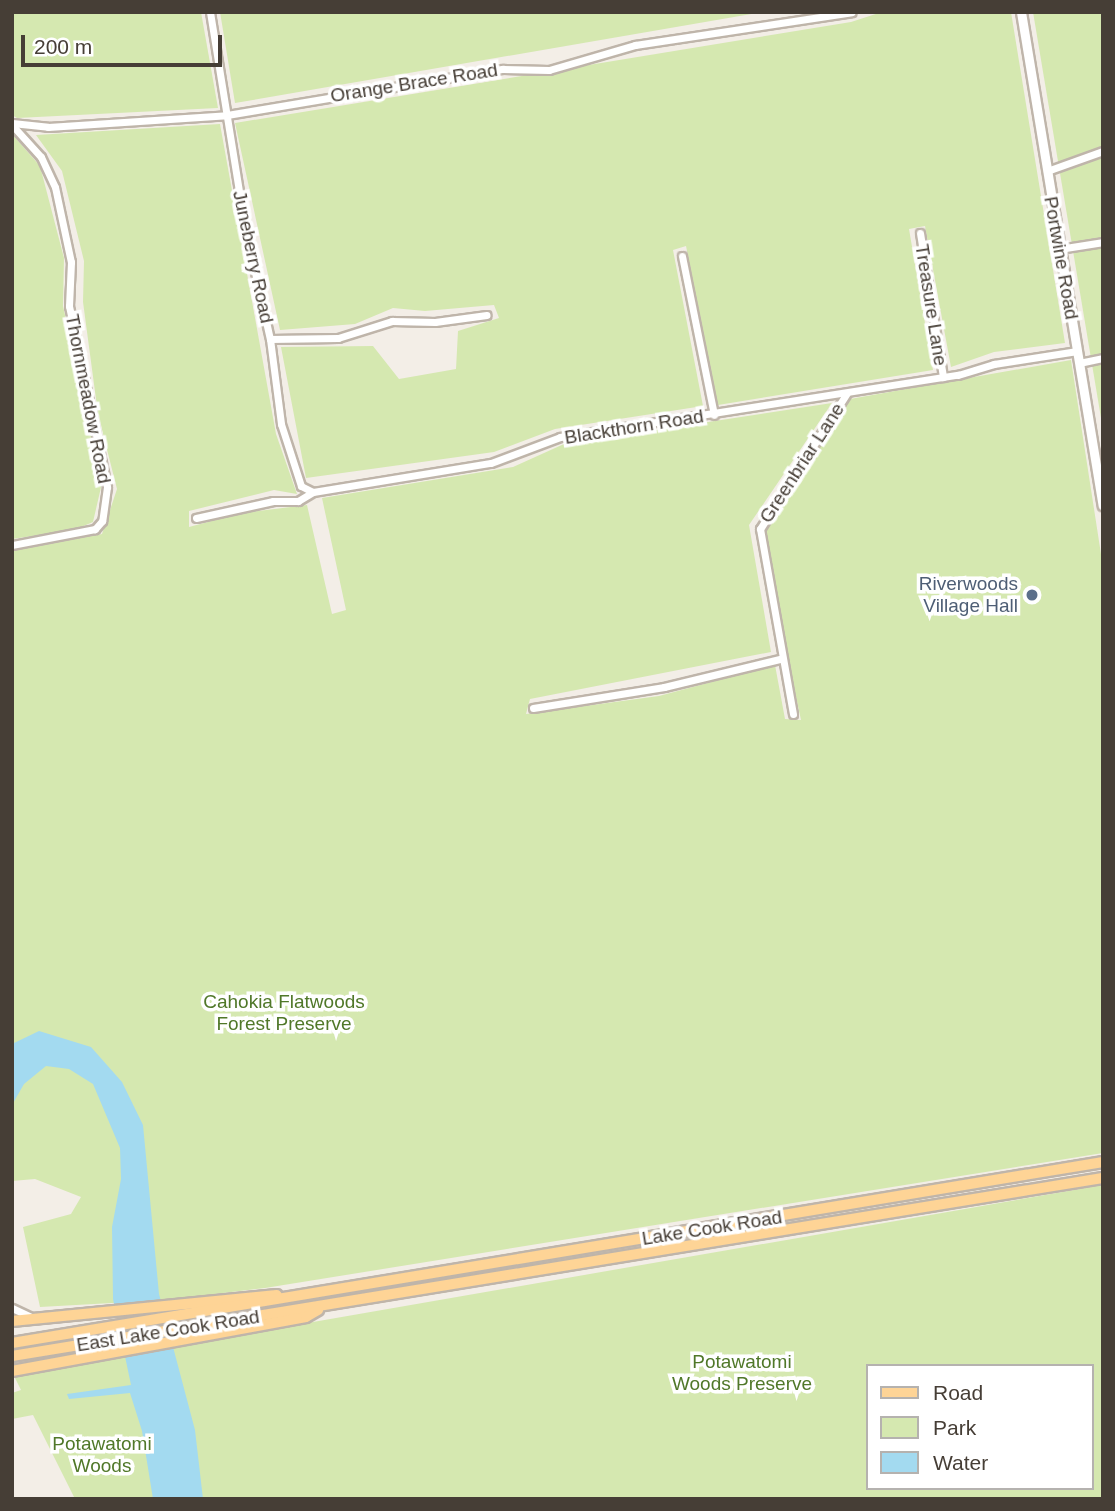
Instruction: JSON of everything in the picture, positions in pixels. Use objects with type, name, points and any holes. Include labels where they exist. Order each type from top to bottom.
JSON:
[{"type":"main road","name":"Lake Cook Road","points":[[323,1300],[1103,1162]]},
{"type":"main road","name":"Lake Cook Road","points":[[323,1300],[1103,1178]]},
{"type":"main road","points":[[12,1321],[307,1292],[323,1300],[306,1317],[173,1336],[115,1352],[12,1371]]},
{"type":"main road","name":"East Lake Cook Road","points":[[12,1343],[169,1317],[323,1300]]},
{"type":"main road","name":"East Lake Cook Road","points":[[12,1356],[113,1340],[173,1336]]},
{"type":"street","name":"Juneberry Road","points":[[210,12],[270,339],[281,424],[300,486],[313,492]]},
{"type":"street","name":"Orange Brace Road","points":[[12,124],[48,127],[227,115],[503,69],[549,70],[632,46],[852,12]]},
{"type":"street","name":"Portwine Road","points":[[1021,12],[1079,363],[1099,455],[1103,505]]},
{"type":"street","name":"Thornmeadow Road","points":[[12,124],[41,157],[55,187],[71,262],[69,306],[106,475],[102,521],[94,529],[12,545]]},
{"type":"street","points":[[1047,171],[1103,151]]},
{"type":"street","name":"Treasure Lane","points":[[919,233],[943,377]]},
{"type":"street","points":[[1059,249],[1103,242]]},
{"type":"street","points":[[682,257],[714,415]]},
{"type":"street","points":[[270,339],[338,338],[391,321],[435,322],[488,315]]},
{"type":"street","name":"Blackthorn Road","points":[[196,519],[273,501],[298,501],[313,492],[491,463],[560,437],[847,393],[1077,351]]},
{"type":"street","points":[[1079,363],[1103,358]]},
{"type":"street","name":"Greenbriar Lane","points":[[793,713],[780,659],[760,528],[847,393]]},
{"type":"street","points":[[533,708],[664,687],[780,659]]},
{"type":"street","points":[[12,1308],[35,1318]]},
{"type":"green space","points":[[12,12],[201,12],[218,108],[17,118],[12,115]]},
{"type":"green space","points":[[220,12],[763,12],[235,103]]},
{"type":"green space","points":[[882,12],[1011,12],[1065,343],[994,352],[951,367],[925,226],[909,229],[933,370],[718,405],[686,246],[673,250],[703,406],[555,429],[494,452],[306,478],[281,347],[373,346],[399,379],[456,369],[458,331],[499,318],[494,305],[425,311],[393,308],[355,324],[280,330],[235,123],[851,22]]},
{"type":"green space","points":[[1033,12],[1103,12],[1103,430]]},
{"type":"green space","name":"Cahokia Flatwoods Forest Preserve","points":[[220,124],[276,434],[297,494],[274,490],[189,511],[189,527],[242,513],[307,505],[332,614],[346,610],[322,498],[513,467],[564,444],[832,403],[749,525],[771,652],[530,699],[526,714],[659,696],[775,665],[785,719],[801,720],[760,529],[850,399],[1071,360],[1103,567],[1103,1153],[265,1288],[166,1300],[40,1307],[23,1227],[71,1214],[81,1197],[35,1179],[12,1181],[12,551],[102,534],[117,489],[98,414],[83,302],[84,261],[62,171],[36,135]]},
{"type":"green space","points":[[12,134],[40,166],[64,258],[63,306],[102,483],[93,522],[74,530],[12,539]]},
{"type":"green space","name":"Potawatomi Woods Preserve","points":[[1103,1185],[1103,1499],[75,1499],[33,1415],[12,1419],[12,1393],[21,1390],[13,1374]]},
{"type":"water","points":[[39,1031],[91,1047],[122,1082],[143,1125],[159,1294],[195,1430],[203,1499],[153,1499],[142,1431],[130,1393],[69,1399],[67,1394],[131,1385],[113,1299],[112,1227],[121,1179],[120,1148],[93,1084],[69,1069],[46,1066],[24,1084],[12,1105],[12,1044]]},
{"type":"place","name":"Riverwoods Village Hall","points":[[1032,595]]},
{"type":"park label","name":"Potawatomi Woods","points":[[102,1455]]}]
